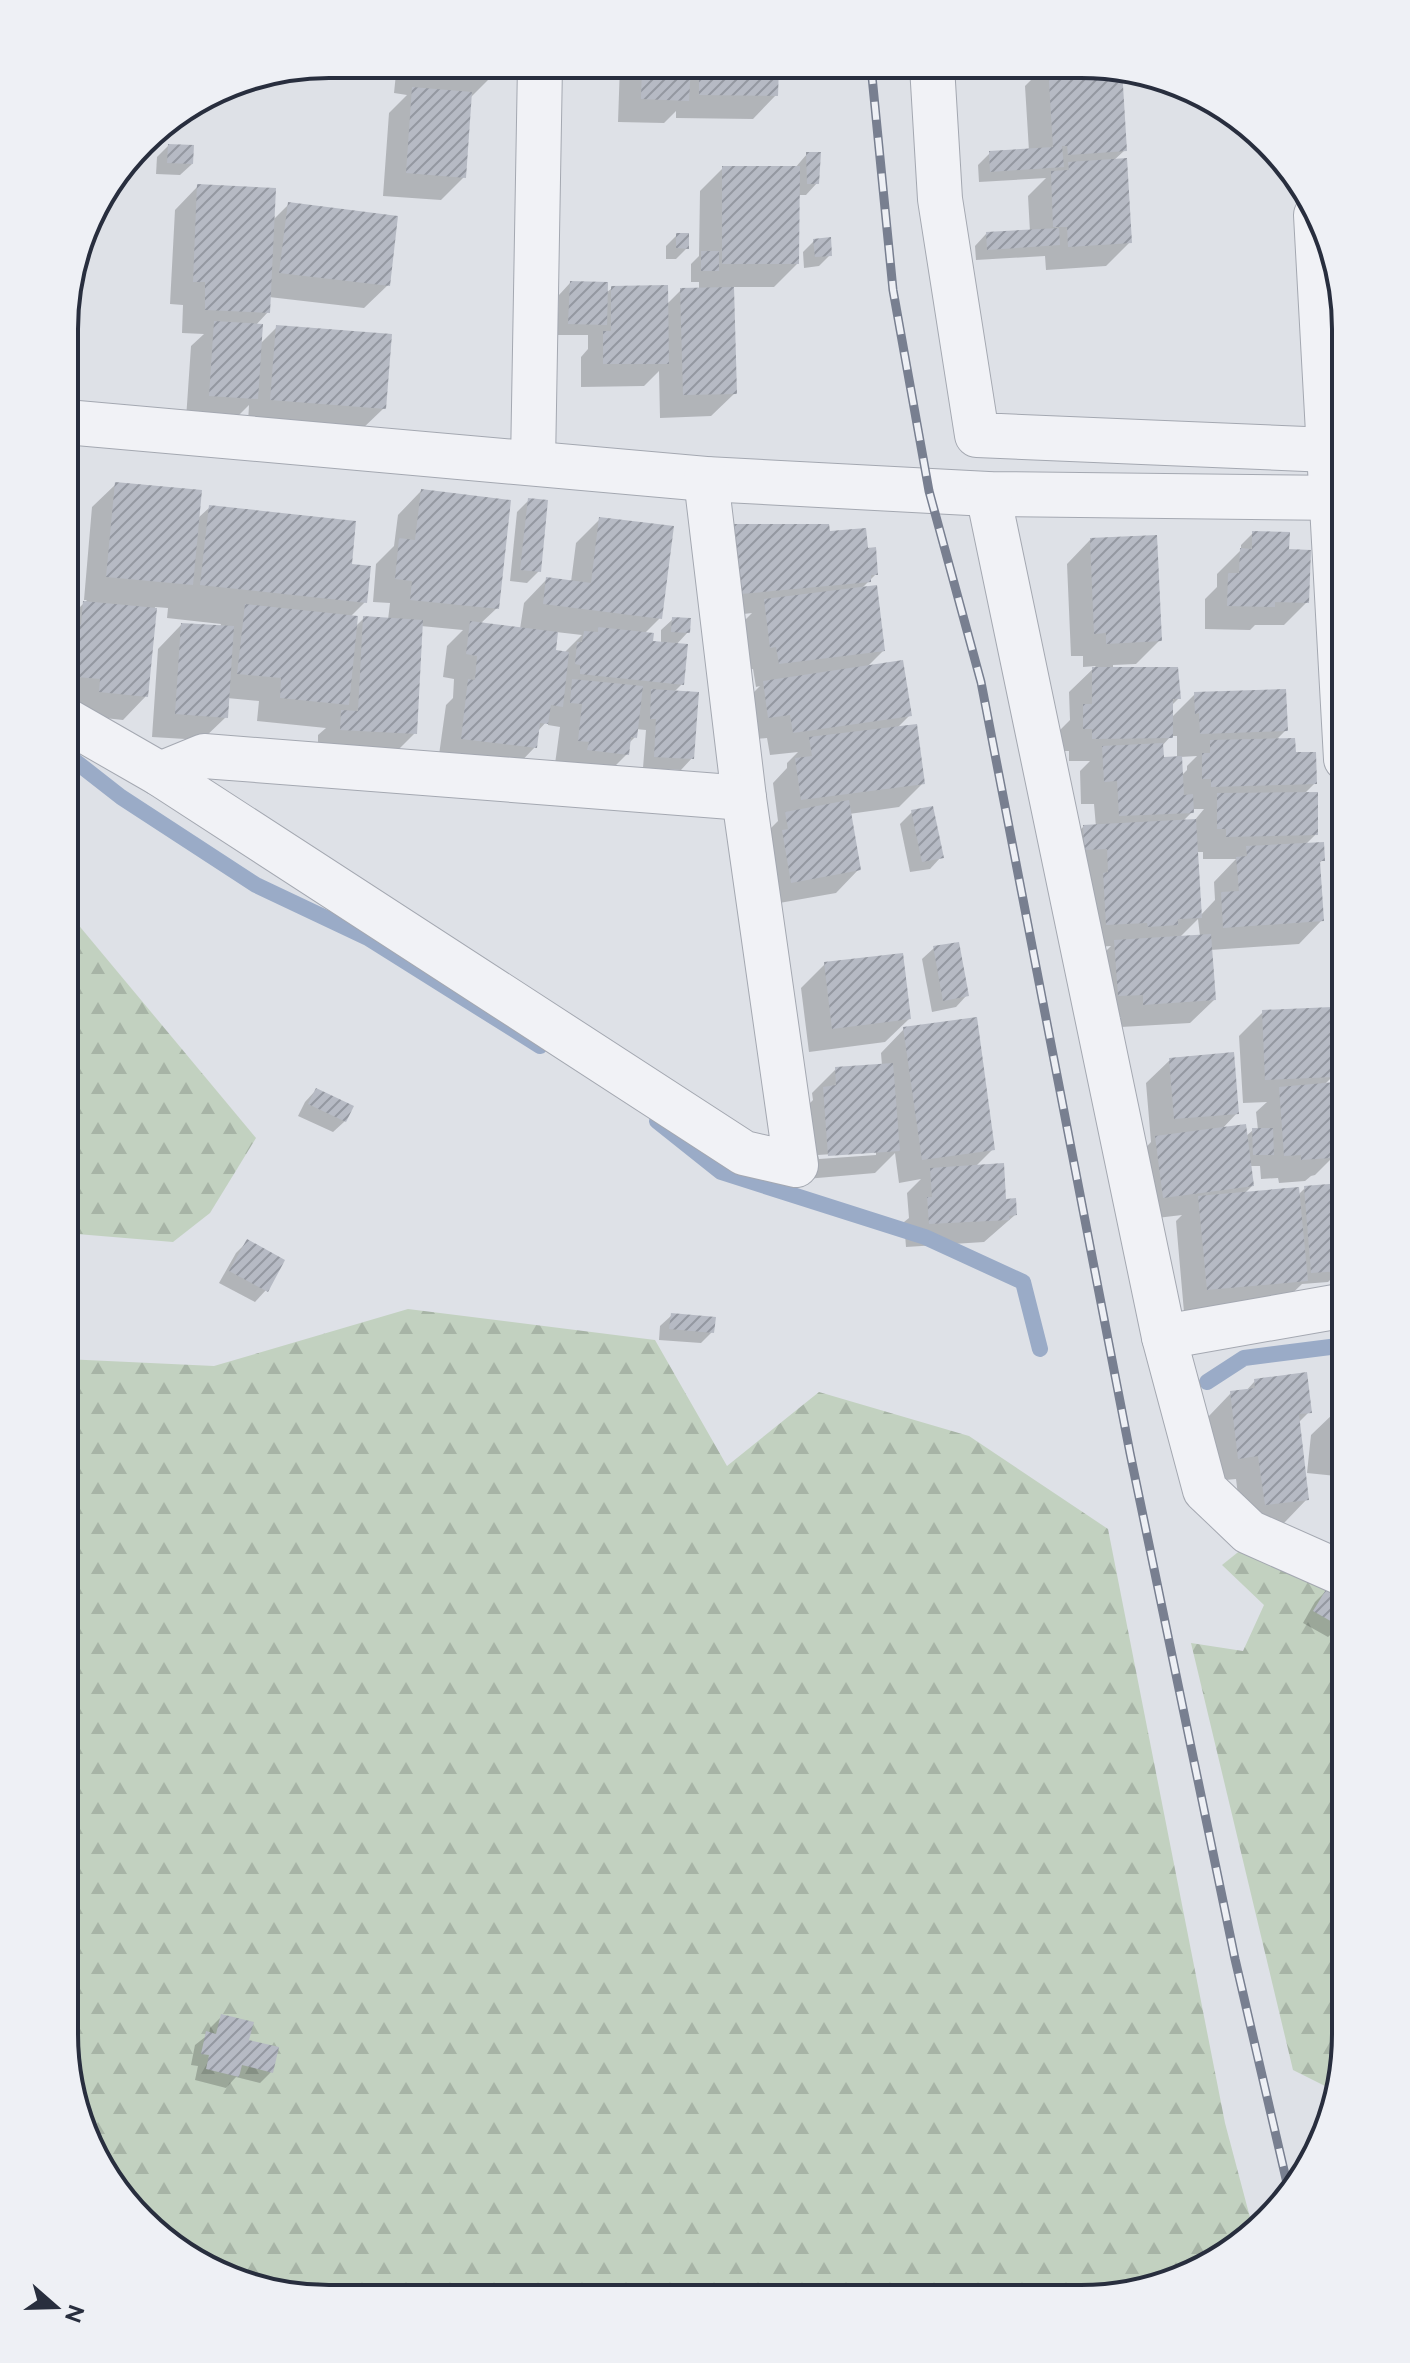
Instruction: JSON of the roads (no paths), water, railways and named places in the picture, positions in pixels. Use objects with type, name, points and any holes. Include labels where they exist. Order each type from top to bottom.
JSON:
[{"type":"street","points":[[533,463],[540,78]]},
{"type":"street","points":[[933,78],[940,199],[977,435],[1329,450]]},
{"type":"street","points":[[1318,248],[1332,466]]},
{"type":"street","points":[[78,423],[706,479],[988,494],[1332,498]]},
{"type":"street","points":[[78,727],[160,774],[744,1153],[796,1165],[744,798],[706,479]]},
{"type":"street","points":[[988,494],[1164,1337],[1205,1490],[1249,1532],[1331,1568]]},
{"type":"street","points":[[160,774],[204,756],[744,798]]},
{"type":"street","points":[[1164,1337],[1331,1308]]},
{"type":"waterway","points":[[78,763],[121,797],[256,885],[368,938],[540,1046]]},
{"type":"waterway","points":[[657,1121],[721,1172],[925,1237],[1023,1282],[1040,1349]]},
{"type":"waterway","points":[[1207,1382],[1244,1358],[1331,1347]]},
{"type":"railway","points":[[872,78],[893,290],[929,491],[981,682],[1130,1453],[1235,1959],[1286,2179]]}]
